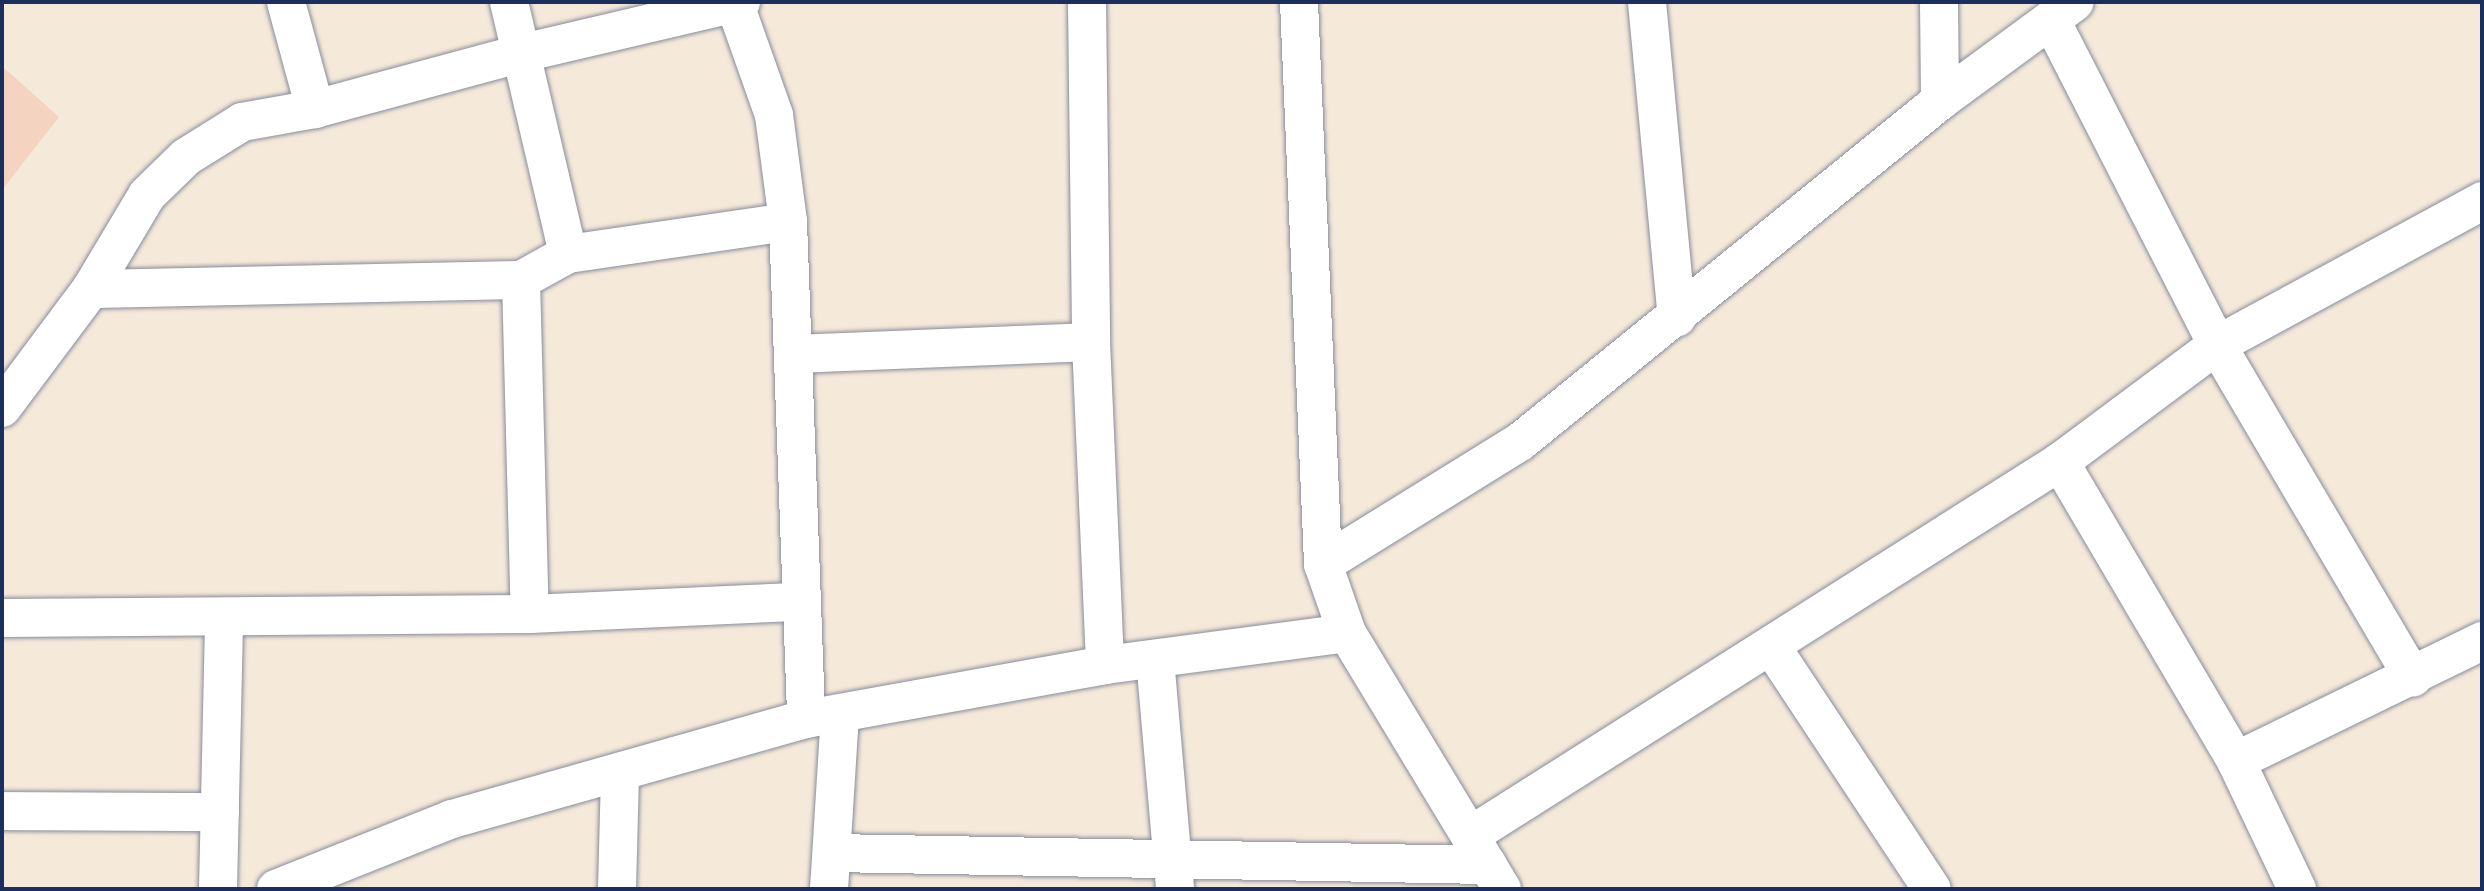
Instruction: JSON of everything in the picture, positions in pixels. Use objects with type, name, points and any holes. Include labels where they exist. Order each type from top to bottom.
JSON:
[{"type":"street","points":[[286,2],[315,109]]},
{"type":"street","points":[[509,2],[568,254]]},
{"type":"street","points":[[2,408],[91,289],[147,195],[186,157],[242,122],[315,109],[523,53],[736,2],[774,115],[788,222],[795,354],[799,602],[823,716],[830,871],[1174,875],[1487,863],[1771,646],[2060,462],[2217,345],[2482,201]]},
{"type":"street","points":[[1087,2],[1091,342],[1105,665]]},
{"type":"street","points":[[1299,2],[1323,564],[1347,633],[1487,863]]},
{"type":"street","points":[[1647,2],[1677,318]]},
{"type":"street","points":[[1939,2],[1940,101]]},
{"type":"street","points":[[1323,564],[1520,442],[1677,318],[1940,101],[2063,11],[2217,345],[2413,677]]},
{"type":"street","points":[[91,289],[521,280],[568,254],[788,222]]},
{"type":"street","points":[[521,280],[530,614]]},
{"type":"street","points":[[795,354],[1091,342]]},
{"type":"street","points":[[2060,462],[2236,761],[2297,889]]},
{"type":"street","points":[[2,618],[224,619],[530,614],[799,602]]},
{"type":"street","points":[[218,889],[224,619]]},
{"type":"street","points":[[276,889],[452,819],[823,716],[1105,665],[1347,633]]},
{"type":"street","points":[[2236,761],[2413,677],[2482,641]]},
{"type":"street","points":[[1771,646],[1932,889]]},
{"type":"street","points":[[1155,659],[1174,875]]},
{"type":"street","points":[[617,889],[620,773]]},
{"type":"street","points":[[2,811],[220,812]]},
{"type":"shaded area","points":[[2,66],[59,117],[2,190]]}]
